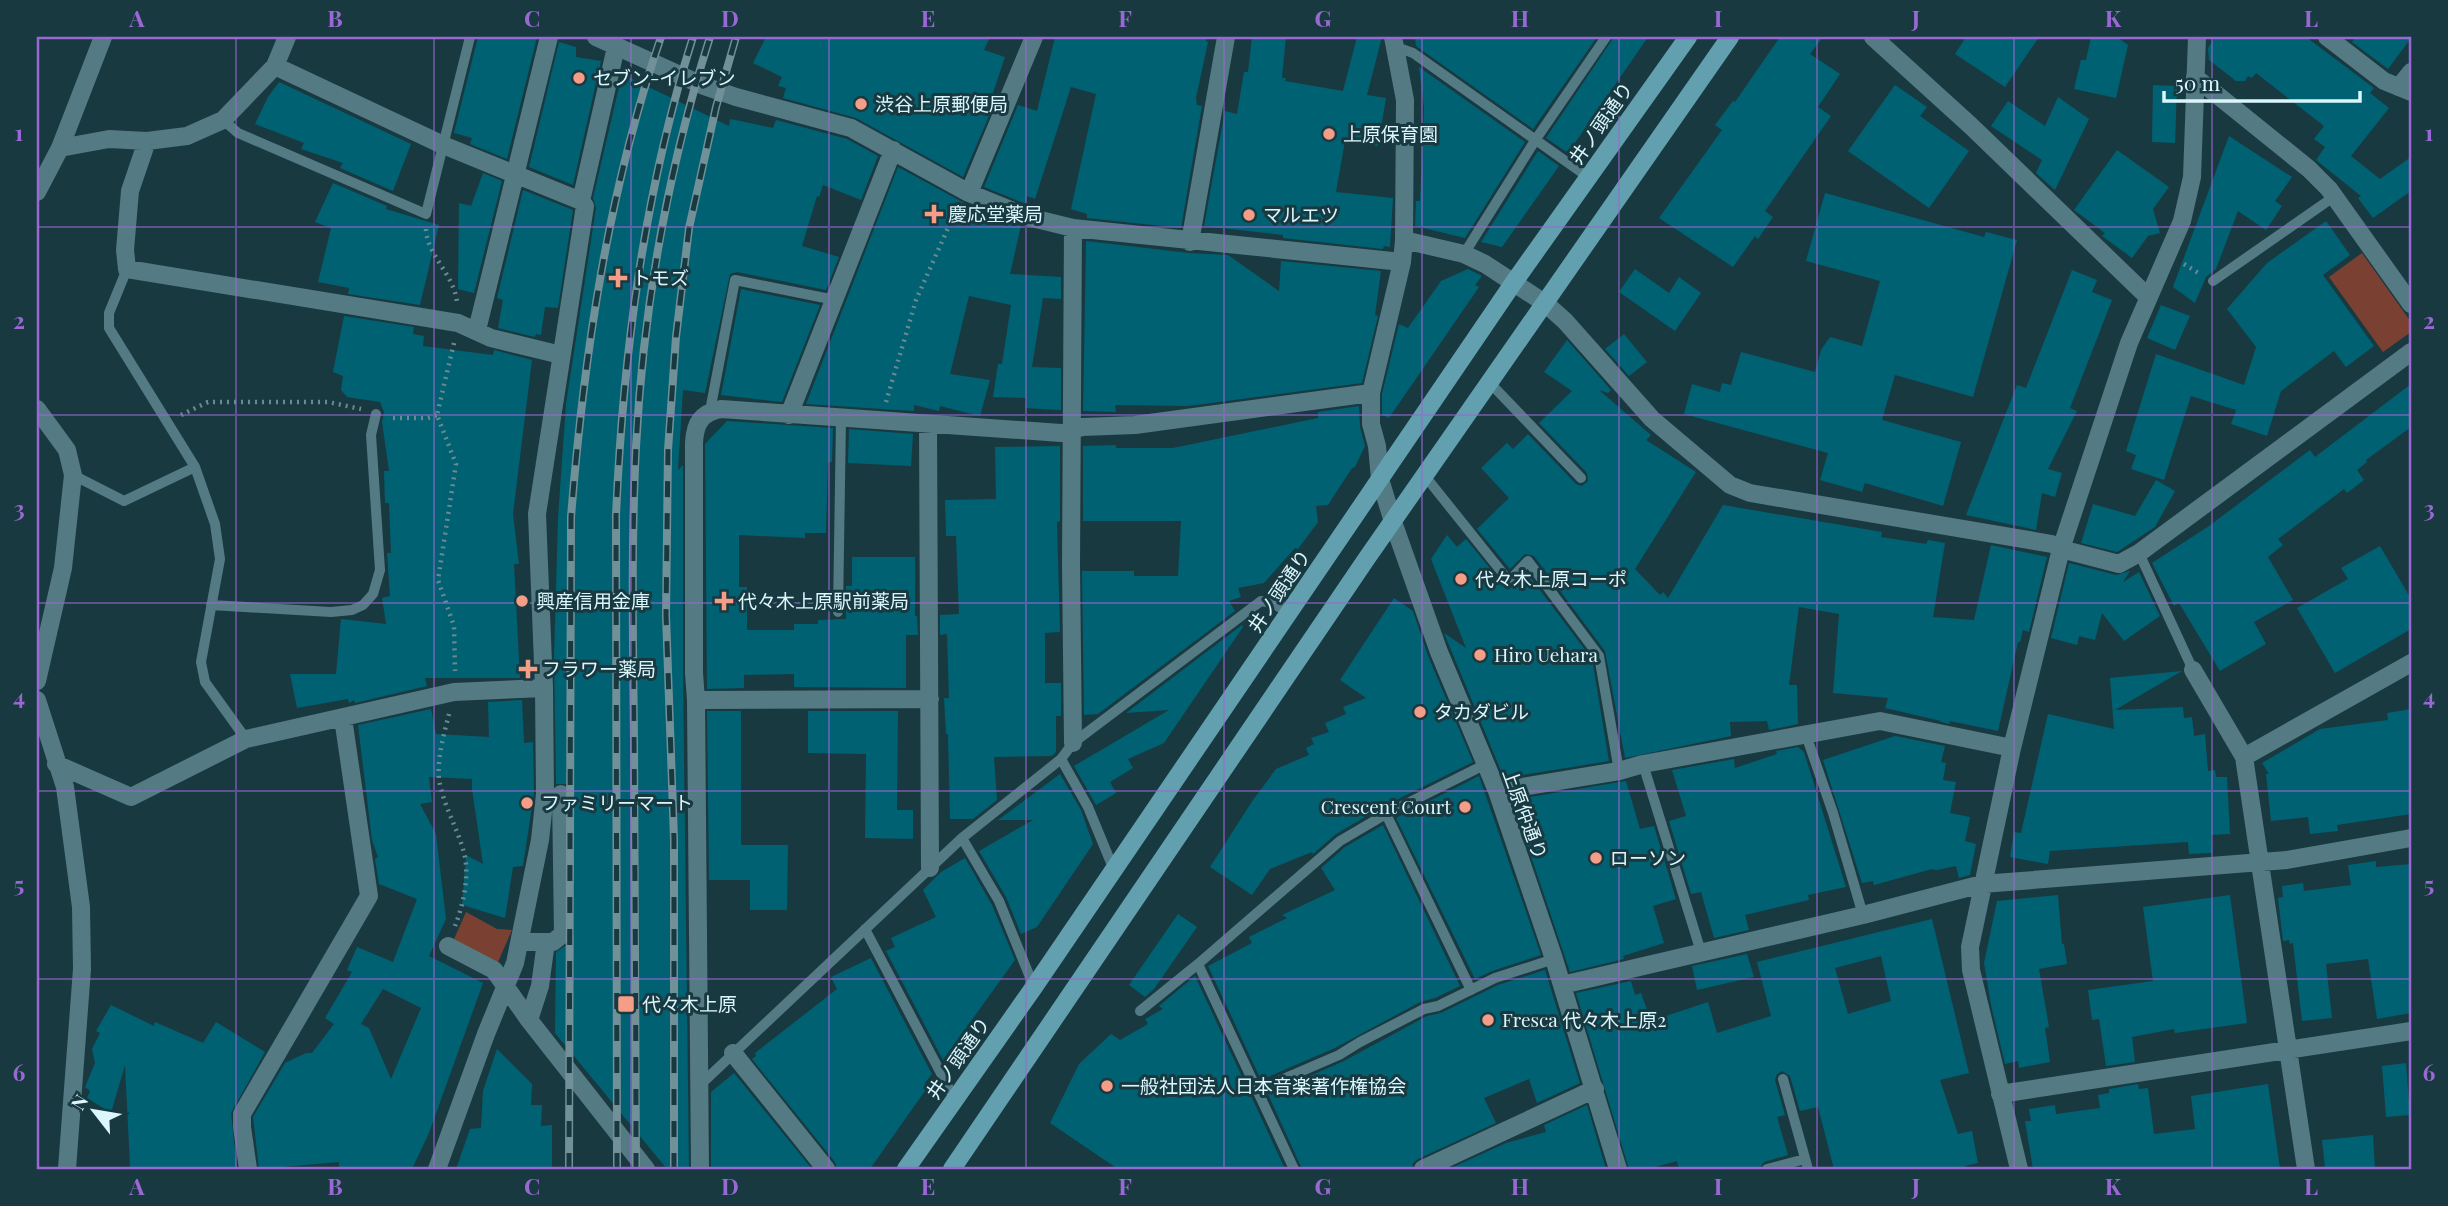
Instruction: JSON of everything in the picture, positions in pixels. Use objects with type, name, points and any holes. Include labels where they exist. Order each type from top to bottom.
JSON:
[{"type":"main road","name":"井ノ頭通り","points":[[906,1169],[1034,987],[1514,282],[1688,37]]},
{"type":"main road","points":[[953,1169],[1393,522],[1730,37]]},
{"type":"street","points":[[39,183],[60,148],[103,37]]},
{"type":"street","points":[[60,148],[108,139],[147,141],[187,136],[223,120],[275,66],[287,37]]},
{"type":"street","points":[[477,330],[549,37]]},
{"type":"street","points":[[596,37],[704,86],[851,128],[969,192],[1028,217],[1073,228],[1402,262]]},
{"type":"street","points":[[969,192],[1034,37]]},
{"type":"street","points":[[1190,242],[1226,37]]},
{"type":"street","points":[[1873,37],[1971,126],[2148,297]]},
{"type":"street","points":[[2019,1169],[1971,970],[1970,947],[2012,748],[2061,549],[2129,343],[2182,221],[2192,177],[2197,37]]},
{"type":"street","points":[[2327,37],[2384,80],[2405,90],[2411,72]]},
{"type":"street","name":"上原仲通り","points":[[1395,42],[1405,100],[1404,240],[1402,262],[1371,393],[1371,424],[1377,446],[1380,479],[1440,652],[1484,765],[1497,791],[1554,959],[1618,1169]]},
{"type":"street","points":[[580,201],[616,47]]},
{"type":"street","points":[[275,66],[443,145],[580,201],[585,206],[537,514],[544,688],[545,794],[541,829],[520,942],[506,989],[486,1034],[437,1169]]},
{"type":"street","points":[[2195,78],[2309,169],[2334,196],[2411,304]]},
{"type":"street","points":[[147,141],[130,191],[125,250],[127,269],[458,323],[491,338],[561,355]]},
{"type":"street","points":[[789,415],[894,150]]},
{"type":"street","points":[[1073,228],[1073,743]]},
{"type":"street","points":[[1404,240],[1464,254],[1514,282],[1546,304],[1565,321],[1652,419],[1730,485],[1750,493],[2052,544],[2061,549],[2119,564],[2139,553],[2411,352]]},
{"type":"street","points":[[699,1169],[694,673],[694,443],[698,420],[710,411],[721,409],[1061,433],[1082,427],[1135,425],[1371,393]]},
{"type":"street","points":[[37,408],[67,450],[74,475],[63,568],[37,681]]},
{"type":"street","points":[[928,424],[930,868]]},
{"type":"street","points":[[2244,757],[2411,663]]},
{"type":"street","points":[[2193,670],[2244,757],[2306,1169]]},
{"type":"street","points":[[56,765],[131,797],[246,739],[454,692],[544,688]]},
{"type":"street","points":[[696,700],[930,699]]},
{"type":"street","points":[[37,701],[41,728],[65,787],[80,907],[79,1021],[67,1169]]},
{"type":"street","points":[[248,1169],[242,1114],[369,896],[343,718]]},
{"type":"street","points":[[1497,791],[1619,771],[1643,764],[1880,721],[2012,748]]},
{"type":"street","points":[[520,942],[558,940],[563,934],[561,794]]},
{"type":"street","points":[[1562,985],[1863,915],[1982,884],[2259,860],[2287,860],[2411,838]]},
{"type":"street","points":[[529,1020],[542,977],[546,942]]},
{"type":"street","points":[[448,946],[494,970],[529,1020],[646,1169]]},
{"type":"street","points":[[2000,1094],[2288,1052],[2411,1031]]},
{"type":"street","points":[[733,1053],[826,1169]]},
{"type":"street","points":[[1423,1169],[1595,1089]]},
{"type":"lane","points":[[223,120],[250,139],[426,214],[470,37]]},
{"type":"lane","points":[[1464,254],[1536,139],[1606,37]]},
{"type":"lane","points":[[1395,42],[1588,177]]},
{"type":"lane","points":[[2213,281],[2334,196]]},
{"type":"lane","points":[[127,269],[109,313],[109,328],[195,467],[215,524],[220,559],[201,662],[205,682],[246,739]]},
{"type":"lane","points":[[710,411],[735,280],[835,300]]},
{"type":"lane","points":[[1490,383],[1581,478]]},
{"type":"lane","points":[[211,605],[331,612],[352,610],[363,605],[373,594],[380,570],[372,435],[376,414]]},
{"type":"lane","points":[[838,612],[841,419]]},
{"type":"lane","points":[[74,475],[124,501],[195,467]]},
{"type":"lane","points":[[1425,476],[1509,581],[1528,561],[1599,656],[1619,771]]},
{"type":"lane","points":[[2139,553],[2193,670]]},
{"type":"lane","points":[[699,1086],[962,838],[1061,759],[1073,743],[1261,601],[1272,603],[1289,613]]},
{"type":"lane","points":[[1806,735],[1833,813],[1863,915]]},
{"type":"lane","points":[[1061,759],[1088,807],[1114,870]]},
{"type":"lane","points":[[1643,764],[1701,952]]},
{"type":"lane","points":[[1140,1011],[1340,841],[1386,814],[1484,765]]},
{"type":"lane","points":[[1386,814],[1471,990]]},
{"type":"lane","points":[[962,838],[999,901],[1034,987]]},
{"type":"lane","points":[[865,929],[954,1100]]},
{"type":"lane","points":[[1258,1090],[1339,1055],[1423,1009],[1438,1006],[1494,978],[1554,959]]},
{"type":"lane","points":[[1198,964],[1294,1169]]},
{"type":"lane","points":[[1767,1169],[1807,1164],[1783,1079]]},
{"type":"path","points":[[880,422],[916,300],[961,201],[969,192]]},
{"type":"path","points":[[426,214],[427,240],[456,291],[458,323],[437,415],[456,464],[438,580],[454,626],[454,692],[442,741],[439,777],[446,806],[465,857],[465,887],[460,914],[448,946]]},
{"type":"path","points":[[2167,254],[2213,281]]},
{"type":"path","points":[[167,421],[208,402],[328,402],[352,405],[391,418],[428,418],[437,415]]},
{"type":"shaded area","points":[[2362,253],[2411,322],[2411,332],[2383,352],[2329,277]]},
{"type":"shaded area","points":[[466,912],[497,929],[512,930],[498,962],[488,961],[454,939]]},
{"type":"building","points":[[478,37],[537,37],[507,159],[470,144],[472,138],[454,133]]},
{"type":"building","points":[[766,37],[990,37],[984,50],[1005,57],[992,96],[997,97],[963,177],[856,118],[783,98],[786,88],[778,86],[782,77],[753,63]]},
{"type":"building","points":[[1055,37],[1207,37],[1196,98],[1197,105],[1202,106],[1181,228],[1087,218],[1087,214],[1071,209],[1096,94],[1071,87],[1035,199],[1027,196],[1026,204],[984,187],[1018,105],[1037,111]]},
{"type":"building","points":[[1252,37],[1286,37],[1282,78],[1286,78],[1285,81],[1343,91],[1357,37],[1382,37],[1367,95],[1386,98],[1378,146],[1345,141],[1336,192],[1393,198],[1390,247],[1384,246],[1383,249],[1283,238],[1283,235],[1204,226],[1225,111],[1237,114],[1244,72],[1248,72]]},
{"type":"building","points":[[1415,37],[1597,37],[1533,129],[1416,46]]},
{"type":"building","points":[[1614,37],[1648,37],[1568,153],[1546,138]]},
{"type":"building","points":[[1780,37],[1823,37],[1810,54],[1840,74],[1818,107],[1831,116],[1765,211],[1773,217],[1758,239],[1755,236],[1733,267],[1659,218],[1722,130],[1715,125],[1733,101],[1735,102]]},
{"type":"building","points":[[1966,37],[2039,37],[2005,87],[1955,54]]},
{"type":"building","points":[[2091,37],[2117,37],[2128,45],[2116,98],[2074,89],[2081,60],[2086,60]]},
{"type":"building","points":[[2215,37],[2306,37],[2374,88],[2370,93],[2389,108],[2351,156],[2380,179],[2411,157],[2411,191],[2373,218],[2358,198],[2361,196],[2316,160],[2325,147],[2314,139],[2324,126],[2256,73],[2252,78],[2248,76],[2245,81],[2236,81],[2209,60],[2208,48]]},
{"type":"building","points":[[2356,37],[2411,38],[2388,69],[2352,42]]},
{"type":"building","points":[[559,42],[576,47],[576,57],[601,61],[573,185],[529,167]]},
{"type":"building","points":[[1419,67],[1525,142],[1465,238],[1415,226],[1416,201],[1420,201],[1424,108]]},
{"type":"building","points":[[622,74],[729,126],[730,119],[773,128],[776,120],[847,139],[878,156],[861,200],[823,185],[819,197],[817,196],[802,246],[839,257],[826,290],[737,272],[730,274],[705,393],[683,390],[678,470],[683,465],[689,1169],[667,1169],[555,1033],[556,952],[571,942],[574,934],[572,794],[567,784],[556,784],[554,658],[558,518],[566,404],[596,208],[593,198]]},
{"type":"building","points":[[279,82],[411,144],[393,191],[340,168],[343,163],[301,149],[304,143],[255,124],[268,97]]},
{"type":"building","points":[[1895,85],[1927,107],[1920,116],[1969,151],[1929,208],[1848,151]]},
{"type":"building","points":[[2153,85],[2177,86],[2175,143],[2152,142]]},
{"type":"building","points":[[2058,97],[2089,119],[2055,190],[2036,173],[2042,160],[1991,126],[2008,101],[2045,126]]},
{"type":"building","points":[[2229,136],[2292,177],[2275,201],[2282,206],[2266,230],[2238,211],[2216,269],[2206,277],[2195,303],[2173,287]]},
{"type":"building","points":[[2117,150],[2169,187],[2153,209],[2160,233],[2148,236],[2132,258],[2102,236],[2105,233],[2074,210]]},
{"type":"building","points":[[1538,151],[1559,166],[1502,247],[1481,242]]},
{"type":"building","points":[[898,167],[964,203],[1021,226],[1010,274],[1061,277],[1061,299],[1043,298],[1032,367],[1061,368],[1061,410],[1025,408],[1026,398],[993,397],[998,364],[1002,364],[1011,305],[969,296],[950,374],[990,380],[980,416],[940,406],[939,411],[914,405],[914,411],[806,404]]},
{"type":"building","points":[[483,173],[502,181],[474,293],[458,289],[459,203],[471,206]]},
{"type":"building","points":[[333,183],[387,206],[386,209],[439,225],[420,305],[348,294],[349,288],[318,282],[331,228],[315,222]]},
{"type":"building","points":[[523,190],[573,210],[558,308],[545,307],[541,335],[536,334],[535,337],[498,328],[503,300],[497,298]]},
{"type":"building","points":[[1825,193],[1984,237],[1986,232],[2017,240],[1973,397],[1895,375],[1882,420],[1961,442],[1943,506],[1865,483],[1862,492],[1820,480],[1828,453],[1684,414],[1692,384],[1720,392],[1722,383],[1731,385],[1741,352],[1815,372],[1821,350],[1830,337],[1862,346],[1880,281],[1806,261]]},
{"type":"building","points":[[2326,221],[2350,255],[2323,275],[2374,346],[2346,367],[2334,351],[2281,391],[2267,436],[2231,424],[2236,410],[2191,396],[2164,480],[2131,469],[2136,455],[2126,451],[2156,354],[2244,385],[2256,347],[2227,309],[2267,263]]},
{"type":"building","points":[[1086,241],[1228,255],[1279,291],[1281,261],[1381,271],[1375,315],[1378,316],[1362,383],[1188,406],[1115,405],[1116,412],[1083,411]]},
{"type":"building","points":[[1468,269],[1482,276],[1475,285],[1479,287],[1389,418],[1382,415],[1382,394],[1399,324],[1408,328],[1441,281]]},
{"type":"building","points":[[1635,269],[1669,293],[1679,277],[1701,293],[1675,331],[1619,292]]},
{"type":"building","points":[[2072,270],[2097,280],[2092,292],[2112,300],[2070,408],[2077,411],[2048,469],[2062,473],[2055,497],[2042,493],[2036,530],[1966,515],[2017,385],[2026,388]]},
{"type":"building","points":[[741,289],[820,305],[782,402],[721,395]]},
{"type":"building","points":[[2161,305],[2190,316],[2175,350],[2147,338]]},
{"type":"building","points":[[344,316],[414,327],[413,334],[424,336],[423,346],[493,355],[494,350],[532,360],[513,514],[519,564],[514,564],[520,678],[425,678],[427,686],[355,703],[354,700],[349,703],[348,699],[297,708],[290,674],[336,674],[341,619],[386,624],[382,598],[390,596],[387,553],[391,553],[389,503],[385,503],[384,471],[389,471],[382,422],[384,412],[380,402],[347,397],[341,390],[343,376],[333,372]]},
{"type":"building","points":[[1624,334],[1647,362],[1629,376],[1605,349]]},
{"type":"building","points":[[1567,340],[1611,390],[1608,393],[1599,390],[1651,435],[1646,440],[1696,472],[1635,569],[1660,595],[1663,592],[1668,598],[1723,505],[1882,532],[1881,537],[1926,544],[1928,540],[1945,543],[1933,617],[1974,620],[1991,545],[2047,557],[2029,632],[2023,630],[2018,642],[1998,731],[1950,721],[1949,724],[1885,708],[1888,698],[1833,693],[1839,614],[1799,607],[1789,685],[1797,685],[1798,724],[1769,730],[1767,721],[1730,722],[1731,736],[1625,758],[1605,651],[1534,556],[1525,554],[1510,569],[1477,529],[1509,498],[1481,468],[1507,443],[1513,449],[1528,434],[1576,484],[1582,486],[1588,481],[1587,473],[1539,423],[1572,391],[1544,372]]},
{"type":"building","points":[[2411,384],[2411,427],[2366,460],[2357,470],[2364,480],[2347,493],[2344,489],[2278,539],[2283,545],[2268,557],[2293,600],[2254,622],[2266,644],[2220,671],[2179,603],[2174,606],[2152,563],[2209,526],[2310,450],[2315,457]]},
{"type":"building","points":[[1359,406],[1360,427],[1365,446],[1355,467],[1328,505],[1316,506],[1318,522],[1298,549],[1295,548],[1264,583],[1238,588],[1241,597],[1229,601],[1235,611],[1098,714],[1084,715],[1082,571],[1134,571],[1134,576],[1178,576],[1181,521],[1083,521],[1083,446],[1173,448],[1318,418],[1318,412]]},
{"type":"building","points":[[727,421],[833,428],[832,462],[828,462],[826,533],[805,533],[805,538],[739,535],[739,587],[747,587],[747,630],[794,630],[794,624],[818,624],[818,620],[846,619],[846,586],[852,586],[852,557],[915,557],[915,616],[918,635],[906,635],[906,688],[794,687],[794,674],[744,675],[744,688],[707,689],[705,444]]},
{"type":"building","points":[[849,429],[913,434],[911,466],[848,463]]},
{"type":"building","points":[[1060,446],[1060,521],[1057,522],[1060,632],[1045,633],[1045,683],[1061,683],[1061,716],[1056,716],[1056,752],[1052,756],[994,757],[997,800],[973,819],[950,819],[948,734],[944,698],[949,698],[947,634],[940,635],[940,615],[959,614],[956,536],[946,536],[945,500],[996,499],[995,447]]},
{"type":"building","points":[[2156,480],[2175,491],[2155,527],[2117,552],[2081,543],[2093,504],[2135,516]]},
{"type":"building","points":[[1447,535],[1457,547],[1466,539],[1506,588],[1514,587],[1527,573],[1592,659],[1609,761],[1504,778],[1444,633],[1466,648],[1431,559]]},
{"type":"building","points":[[2380,546],[2411,599],[2411,629],[2335,673],[2297,608],[2348,579],[2341,568]]},
{"type":"building","points":[[2069,563],[2116,575],[2130,571],[2123,582],[2139,572],[2160,616],[2124,641],[2102,613],[2095,640],[2079,636],[2077,645],[2051,638]]},
{"type":"building","points":[[1394,598],[1413,611],[1428,656],[1473,762],[1382,807],[1336,834],[1313,854],[1312,852],[1270,869],[1252,895],[1210,867],[1276,769],[1309,755],[1306,748],[1314,744],[1311,738],[1329,732],[1325,723],[1346,714],[1343,707],[1366,698],[1340,680]]},
{"type":"building","points":[[1242,625],[1164,743],[1128,759],[1133,768],[1110,782],[1116,793],[1096,805],[1074,766],[1169,710],[1126,713]]},
{"type":"building","points":[[2182,671],[2115,710],[2183,707],[2184,718],[2192,717],[2194,736],[2205,734],[2208,771],[2215,770],[2216,777],[2227,777],[2230,834],[2211,835],[2212,853],[2189,854],[2188,842],[2050,851],[2048,864],[2010,857],[2014,832],[2021,833],[2048,714],[2114,729],[2110,678]]},
{"type":"building","points":[[522,700],[524,743],[533,742],[534,793],[523,866],[513,867],[505,918],[462,905],[466,855],[483,864],[472,779],[429,777],[432,802],[420,804],[436,834],[446,919],[429,956],[483,983],[429,1133],[412,1169],[339,1169],[339,1162],[259,1169],[253,1117],[285,1063],[312,1053],[334,1024],[325,1018],[352,972],[347,970],[357,947],[393,962],[417,899],[379,884],[375,859],[378,857],[372,840],[358,725],[431,709],[436,734],[489,737],[488,702]],"holes":[[[383,989],[421,1008],[391,1079],[369,1028],[361,1024]]]},
{"type":"building","points":[[2411,709],[2411,814],[2337,825],[2338,831],[2310,834],[2308,817],[2271,821],[2266,774],[2269,774],[2262,763],[2320,729],[2388,720],[2387,713]]},
{"type":"building","points":[[707,711],[741,711],[741,845],[788,845],[787,910],[750,910],[750,880],[709,880]]},
{"type":"building","points":[[808,711],[898,711],[897,810],[913,810],[913,839],[865,838],[866,754],[808,753]]},
{"type":"building","points":[[1895,736],[1945,746],[1941,762],[1946,763],[1943,780],[1956,782],[1950,813],[1970,817],[1965,841],[1976,844],[1970,875],[1959,878],[1956,866],[1932,869],[1874,885],[1873,881],[1862,883],[1823,760]]},
{"type":"building","points":[[1798,747],[1804,752],[1846,887],[1808,895],[1809,900],[1745,915],[1749,930],[1714,938],[1701,892],[1691,894],[1669,821],[1686,816],[1672,770],[1734,759],[1735,768],[1777,754],[1776,751]]},
{"type":"building","points":[[1060,774],[1081,810],[1093,844],[1037,927],[1021,934],[1006,897],[979,851],[1033,820],[998,820]]},
{"type":"building","points":[[1479,776],[1541,955],[1475,979],[1396,818]]},
{"type":"building","points":[[1626,781],[1640,829],[1654,826],[1676,899],[1653,906],[1664,943],[1623,956],[1624,959],[1570,972],[1512,800]]},
{"type":"building","points":[[1383,825],[1460,986],[1420,1002],[1335,1048],[1261,1080],[1208,966],[1252,943],[1249,937],[1287,918],[1282,915],[1335,890],[1321,868],[1345,847]]},
{"type":"building","points":[[965,858],[992,905],[1015,960],[943,1060],[886,951],[895,947],[891,938],[936,917],[923,890],[941,872]]},
{"type":"building","points":[[2376,861],[2376,867],[2411,864],[2411,1013],[2377,1019],[2368,959],[2326,964],[2332,1018],[2302,1021],[2293,943],[2290,944],[2289,940],[2283,941],[2278,898],[2283,897],[2282,886],[2303,883],[2304,891],[2351,885],[2348,865]]},
{"type":"building","points":[[2058,895],[2062,944],[2067,964],[2039,969],[2049,1027],[2045,1028],[2050,1062],[2019,1068],[2018,1061],[2005,1064],[1984,963],[1997,901]]},
{"type":"building","points":[[2230,895],[2247,1023],[2175,1033],[2174,1029],[2132,1037],[2135,1062],[2106,1066],[2099,1019],[2092,1020],[2088,990],[2153,981],[2143,907]]},
{"type":"building","points":[[1178,914],[1197,927],[1154,989],[1145,997],[1129,985]]},
{"type":"building","points":[[1932,919],[1969,1073],[1940,1080],[1958,1134],[1972,1131],[1978,1163],[1965,1166],[1966,1169],[1834,1169],[1818,1107],[1800,1111],[1790,1076],[1782,1071],[1777,1074],[1775,1080],[1785,1115],[1777,1117],[1788,1155],[1764,1162],[1759,1169],[1679,1169],[1677,1161],[1648,1169],[1629,1169],[1576,993],[1631,981],[1635,995],[1641,993],[1651,1021],[1708,1002],[1717,1033],[1771,1016],[1757,962]],"holes":[[[1881,956],[1891,1001],[1848,1014],[1835,968]]]},
{"type":"building","points":[[1747,954],[1754,977],[1697,990],[1692,966]]},
{"type":"building","points":[[871,958],[932,1074],[925,1083],[927,1088],[870,1169],[837,1169],[835,1162],[752,1059],[756,1056],[755,1053],[837,989],[831,977]]},
{"type":"building","points":[[1545,970],[1580,1083],[1537,1103],[1529,1079],[1484,1098],[1496,1123],[1418,1159],[1413,1163],[1412,1169],[1302,1169],[1268,1094],[1342,1062],[1427,1016],[1441,1013],[1498,985]]},
{"type":"building","points":[[1195,976],[1285,1169],[1118,1169],[1050,1123],[1079,1064],[1111,1034],[1120,1040],[1148,1024],[1145,1019],[1163,1009],[1159,1006]]},
{"type":"building","points":[[111,1005],[154,1026],[155,1022],[203,1043],[216,1022],[265,1052],[231,1113],[237,1169],[130,1167],[125,1065],[111,1113],[87,1098],[90,1091],[85,1087],[95,1063],[92,1049],[100,1033],[96,1031]]},
{"type":"building","points":[[497,1049],[532,1084],[531,1105],[542,1105],[541,1126],[552,1125],[552,1169],[456,1169],[470,1129],[481,1128],[483,1091]]},
{"type":"building","points":[[2406,1063],[2410,1115],[2386,1117],[2382,1066]]},
{"type":"building","points":[[734,1073],[812,1169],[711,1169],[711,1092]]},
{"type":"building","points":[[2138,1084],[2139,1089],[2148,1088],[2154,1134],[2195,1129],[2191,1096],[2268,1084],[2280,1169],[2033,1169],[2025,1121],[2031,1121],[2029,1109],[2055,1105],[2056,1114],[2100,1108],[2098,1095],[2109,1093],[2109,1089]]},
{"type":"building","points":[[1587,1105],[1606,1169],[1449,1169],[1506,1143],[1546,1132],[1544,1125]]},
{"type":"building","points":[[2373,1135],[2375,1169],[2325,1169],[2322,1140]]},
{"type":"railway","points":[[569,1169],[571,517],[583,395],[601,274],[626,154],[661,37]]},
{"type":"railway","points":[[617,1169],[616,516],[619,455],[631,334],[649,214],[661,155],[693,37]]},
{"type":"railway","points":[[636,1169],[633,520],[639,395],[651,291],[670,188],[710,37]]},
{"type":"railway","points":[[674,1169],[674,839],[666,615],[668,450],[676,337],[689,228],[716,107],[736,37]]},
{"type":"place","name":"セブン-イレブン","points":[[579,78]]},
{"type":"place","name":"渋谷上原郵便局","points":[[861,104]]},
{"type":"place","name":"上原保育園","points":[[1329,134]]},
{"type":"place","name":"慶応堂薬局","points":[[934,214]]},
{"type":"place","name":"マルエツ","points":[[1249,215]]},
{"type":"place","name":"トモズ","points":[[618,278]]},
{"type":"place","name":"代々木上原コーポ","points":[[1461,579]]},
{"type":"place","name":"興産信用金庫","points":[[522,601]]},
{"type":"place","name":"代々木上原駅前薬局","points":[[724,601]]},
{"type":"place","name":"Hiro Uehara","points":[[1480,655]]},
{"type":"place","name":"フラワー薬局","points":[[528,669]]},
{"type":"place","name":"タカダビル","points":[[1420,712]]},
{"type":"place","name":"ファミリーマート","points":[[527,803]]},
{"type":"place","name":"Crescent Court","points":[[1465,807]]},
{"type":"place","name":"ローソン","points":[[1596,858]]},
{"type":"place","name":"代々木上原","points":[[626,1004]]},
{"type":"place","name":"Fresca 代々木上原2","points":[[1488,1020]]},
{"type":"place","name":"一般社団法人日本音楽著作権協会","points":[[1107,1086]]}]
